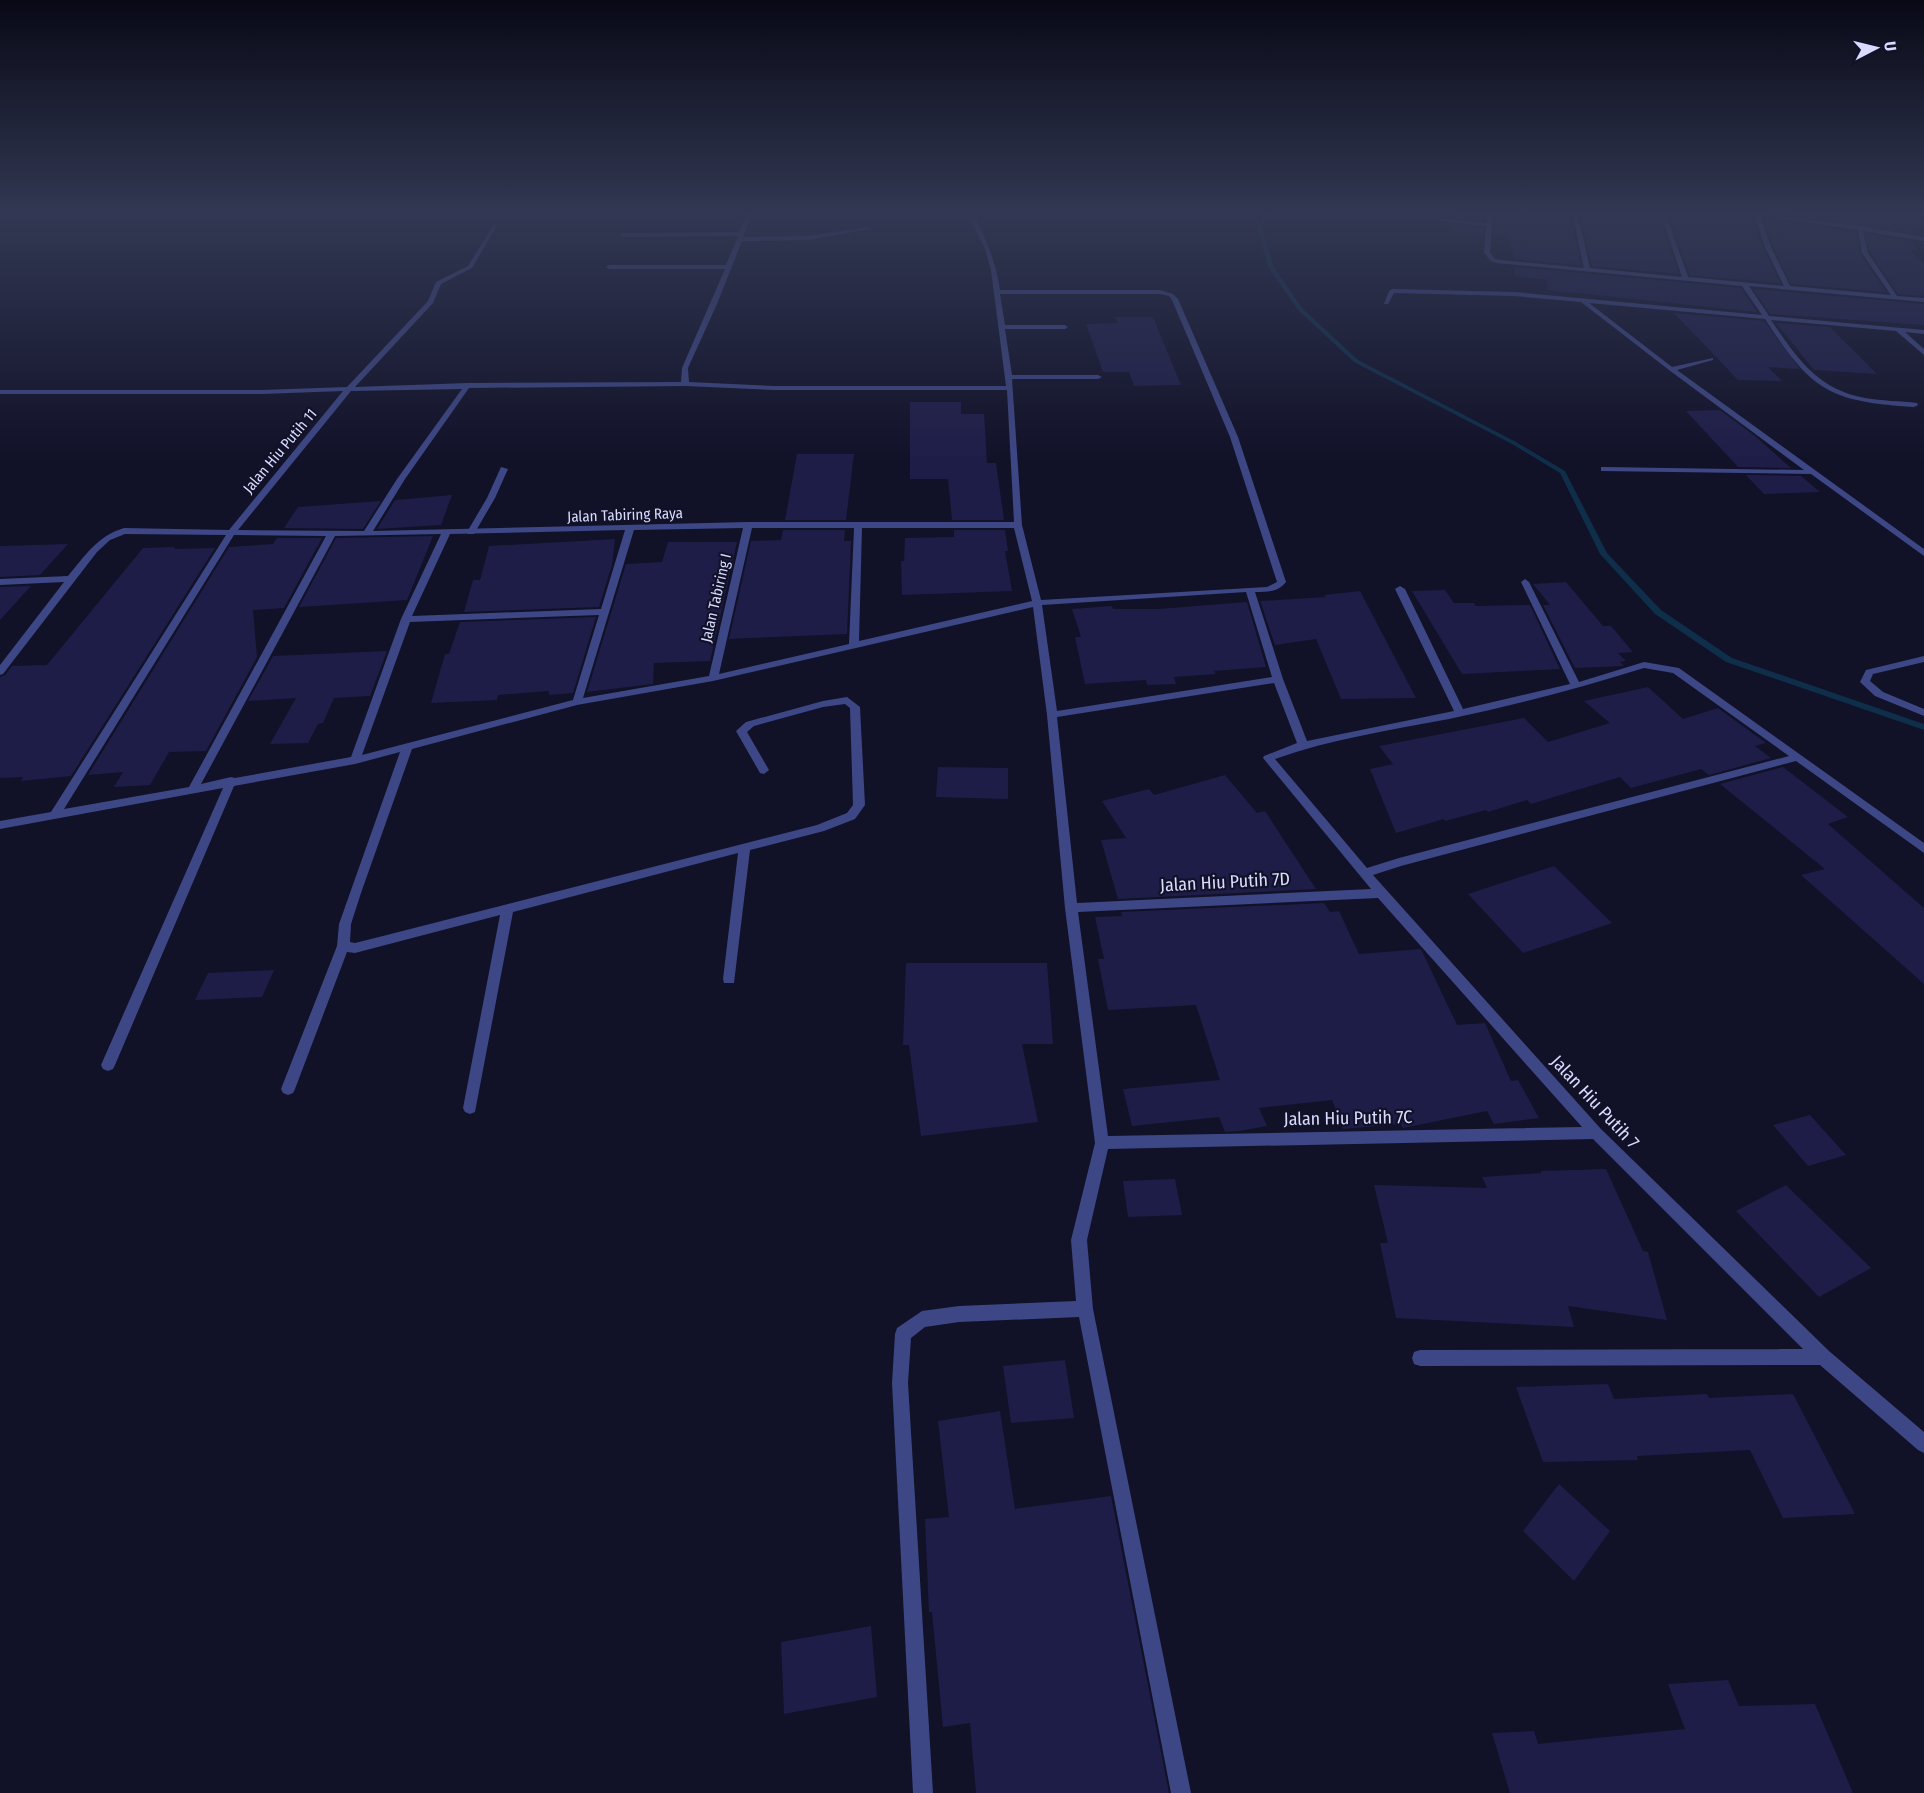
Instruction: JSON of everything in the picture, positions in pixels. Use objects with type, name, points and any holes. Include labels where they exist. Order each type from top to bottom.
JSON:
[{"type":"street","name":"Jalan Hiu Putih 11","points":[[54,815],[232,532],[349,389],[431,302],[433,296]]},
{"type":"street","points":[[685,384],[685,368],[717,296]]},
{"type":"street","points":[[998,296],[1010,388],[1018,525],[1037,603],[1052,715],[1071,908],[1102,1143],[1079,1240],[1085,1309],[1181,1793]]},
{"type":"street","points":[[0,825],[355,760],[578,702],[713,678],[1037,603],[1250,589],[1268,590],[1278,587],[1282,582],[1234,437],[1173,296]]},
{"type":"street","points":[[1386,303],[1390,296]]},
{"type":"street","points":[[1533,296],[1924,332]]},
{"type":"street","points":[[1752,296],[1789,350],[1821,384],[1831,390],[1851,395],[1914,405]]},
{"type":"street","points":[[1879,296],[1924,300]]},
{"type":"street","points":[[1582,300],[1671,369],[1924,553]]},
{"type":"street","points":[[1002,327],[1065,327]]},
{"type":"street","points":[[1896,328],[1924,353]]},
{"type":"street","points":[[1671,369],[1711,359]]},
{"type":"street","points":[[1008,377],[1098,376]]},
{"type":"street","points":[[0,392],[262,392],[468,385],[533,387],[685,384],[774,388],[1010,388]]},
{"type":"street","points":[[367,532],[401,478],[468,385]]},
{"type":"street","points":[[471,532],[492,498],[504,468]]},
{"type":"street","points":[[1604,469],[1811,472]]},
{"type":"street","name":"Jalan Tabiring Raya","points":[[71,579],[108,535],[124,531],[332,534],[748,525],[858,527],[1018,525]]},
{"type":"street","name":"Jalan Tabiring I","points":[[713,678],[748,525]]},
{"type":"street","points":[[854,645],[858,527]]},
{"type":"street","points":[[578,702],[630,528]]},
{"type":"street","points":[[355,760],[406,619],[446,533]]},
{"type":"street","points":[[193,789],[332,534]]},
{"type":"street","points":[[0,582],[71,579]]},
{"type":"street","points":[[2,666],[71,579]]},
{"type":"street","points":[[1525,582],[1576,686]]},
{"type":"street","points":[[1250,589],[1278,679],[1303,745],[1460,713],[1576,686],[1644,665],[1676,670],[1924,849]]},
{"type":"street","points":[[1400,589],[1460,713]]},
{"type":"street","points":[[406,619],[605,612]]},
{"type":"street","points":[[1924,659],[1869,672],[1865,682],[1879,694],[1924,713]]},
{"type":"street","points":[[1052,715],[1278,679]]},
{"type":"street","points":[[343,946],[355,948],[820,828],[851,816],[859,805],[855,707],[847,700],[823,704],[750,724],[741,731],[764,770]]},
{"type":"street","name":"Jalan Hiu Putih 7","points":[[1303,745],[1268,758],[1364,874],[1596,1132],[1823,1357],[1924,1443]]},
{"type":"street","points":[[288,1089],[343,946],[345,924],[355,893],[407,748]]},
{"type":"street","points":[[1364,874],[1399,862],[1798,757]]},
{"type":"street","points":[[108,1065],[231,782]]},
{"type":"street","points":[[729,979],[745,847]]},
{"type":"street","name":"Jalan Hiu Putih 7D","points":[[1071,908],[1381,893]]},
{"type":"street","points":[[470,1108],[507,909]]},
{"type":"street","name":"Jalan Hiu Putih 7C","points":[[1102,1143],[1596,1132]]},
{"type":"street","points":[[923,1793],[900,1383],[903,1334],[922,1319],[1085,1309]]},
{"type":"street","points":[[1420,1358],[1823,1357]]},
{"type":"building","points":[[1602,296],[1746,296],[1757,312]]},
{"type":"building","points":[[1758,296],[1829,296],[1924,304],[1924,325],[1770,314]]},
{"type":"building","points":[[1674,313],[1764,321],[1800,369],[1768,367],[1782,381],[1738,380]]},
{"type":"building","points":[[1116,317],[1153,317],[1181,385],[1134,386],[1129,372],[1103,372],[1086,324],[1117,323]]},
{"type":"building","points":[[1776,323],[1830,327],[1877,374],[1814,370]]},
{"type":"building","points":[[910,402],[961,402],[961,414],[984,414],[987,463],[996,463],[1004,520],[952,520],[948,479],[910,479]]},
{"type":"building","points":[[1720,410],[1755,436],[1791,468],[1738,467],[1686,411]]},
{"type":"building","points":[[797,454],[854,454],[846,520],[785,520]]},
{"type":"building","points":[[1746,475],[1801,476],[1820,492],[1764,494]]},
{"type":"building","points":[[452,495],[441,525],[377,529],[395,500]]},
{"type":"building","points":[[381,501],[363,529],[284,528],[298,507]]},
{"type":"building","points":[[783,530],[845,530],[844,541],[851,541],[847,634],[729,639],[751,541],[781,540]]},
{"type":"building","points":[[954,530],[1005,530],[1008,551],[1005,551],[1012,591],[902,595],[901,561],[904,561],[905,538],[954,537]]},
{"type":"building","points":[[433,536],[407,600],[299,607],[336,538]]},
{"type":"building","points":[[277,538],[322,538],[284,608],[253,610],[257,657],[206,751],[169,752],[150,785],[114,787],[123,772],[88,775],[229,547],[273,544]]},
{"type":"building","points":[[615,539],[612,565],[599,607],[464,612],[473,580],[480,580],[489,546]]},
{"type":"building","points":[[668,542],[737,542],[710,661],[654,663],[653,684],[587,692],[626,564],[662,562]]},
{"type":"building","points":[[68,544],[40,575],[0,577],[0,546]]},
{"type":"building","points":[[175,547],[174,549],[215,548],[71,776],[21,781],[23,777],[0,778],[0,677],[5,675],[12,666],[47,665],[143,548]]},
{"type":"building","points":[[1566,582],[1603,626],[1611,626],[1633,652],[1618,653],[1626,661],[1620,662],[1624,666],[1575,668],[1543,605],[1550,605],[1533,584]]},
{"type":"building","points":[[31,586],[0,620],[0,587]]},
{"type":"building","points":[[1445,590],[1454,603],[1474,603],[1476,606],[1530,605],[1560,669],[1462,674],[1412,591]]},
{"type":"building","points":[[1360,591],[1416,698],[1341,699],[1316,639],[1275,645],[1260,601],[1326,597],[1324,595]]},
{"type":"building","points":[[1247,602],[1266,667],[1174,677],[1176,684],[1147,685],[1146,680],[1085,684],[1075,637],[1081,637],[1072,609],[1112,606],[1113,609],[1158,609]]},
{"type":"building","points":[[596,617],[573,693],[549,695],[549,691],[498,695],[497,700],[431,703],[445,654],[449,654],[460,622]]},
{"type":"building","points":[[387,651],[370,696],[334,698],[323,723],[318,724],[308,743],[270,744],[296,698],[248,701],[273,656]]},
{"type":"building","points":[[1648,687],[1683,719],[1718,708],[1766,743],[1755,746],[1771,758],[1709,775],[1701,769],[1631,788],[1620,777],[1531,804],[1527,800],[1488,812],[1486,810],[1445,821],[1444,819],[1396,833],[1370,769],[1393,764],[1379,746],[1524,718],[1548,742],[1610,723],[1584,701]]},
{"type":"building","points":[[938,767],[1008,768],[1008,799],[936,797]]},
{"type":"building","points":[[1783,767],[1848,817],[1828,824],[1924,908],[1924,984],[1801,875],[1825,869],[1720,784]]},
{"type":"building","points":[[1225,775],[1257,813],[1265,811],[1316,889],[1118,899],[1101,840],[1126,838],[1102,801],[1149,789],[1154,795]]},
{"type":"building","points":[[1554,866],[1612,923],[1523,953],[1468,894]]},
{"type":"building","points":[[1324,903],[1330,912],[1339,911],[1359,954],[1421,949],[1457,1025],[1485,1023],[1511,1081],[1518,1080],[1539,1118],[1494,1124],[1487,1111],[1403,1128],[1400,1124],[1343,1129],[1332,1100],[1259,1108],[1267,1126],[1239,1131],[1225,1132],[1219,1117],[1132,1126],[1123,1089],[1220,1080],[1196,1005],[1108,1010],[1098,959],[1104,959],[1095,917],[1122,916],[1121,912]]},
{"type":"building","points":[[906,963],[1047,963],[1053,1044],[1022,1044],[1038,1122],[921,1136],[909,1045],[903,1045]]},
{"type":"building","points":[[274,970],[262,997],[195,1000],[208,973]]},
{"type":"building","points":[[1810,1115],[1846,1155],[1808,1166],[1773,1125]]},
{"type":"building","points":[[1606,1169],[1643,1251],[1648,1252],[1667,1320],[1568,1306],[1574,1327],[1396,1318],[1380,1243],[1388,1243],[1374,1185],[1487,1188],[1482,1177],[1541,1173],[1541,1171]]},
{"type":"building","points":[[1175,1179],[1182,1215],[1128,1217],[1123,1181]]},
{"type":"building","points":[[1786,1185],[1871,1268],[1819,1297],[1736,1211]]},
{"type":"building","points":[[1065,1360],[1074,1418],[1011,1423],[1003,1366]]},
{"type":"building","points":[[1608,1384],[1614,1399],[1707,1394],[1709,1398],[1793,1394],[1855,1514],[1783,1518],[1750,1450],[1637,1456],[1638,1460],[1543,1462],[1516,1387]]},
{"type":"building","points":[[1000,1411],[1015,1509],[1111,1496],[1169,1793],[976,1793],[970,1723],[943,1727],[932,1612],[929,1612],[925,1519],[949,1517],[938,1421]]},
{"type":"building","points":[[1559,1484],[1610,1531],[1574,1581],[1523,1531]]},
{"type":"building","points":[[871,1626],[877,1697],[784,1714],[781,1642]]},
{"type":"building","points":[[1728,1680],[1739,1706],[1815,1704],[1853,1793],[1510,1793],[1492,1733],[1534,1731],[1538,1744],[1685,1729],[1668,1684]]},
{"type":"waterway","points":[[1291,296],[1300,309],[1356,361],[1514,443],[1563,472],[1604,554],[1658,612],[1729,660],[1924,727]]}]
